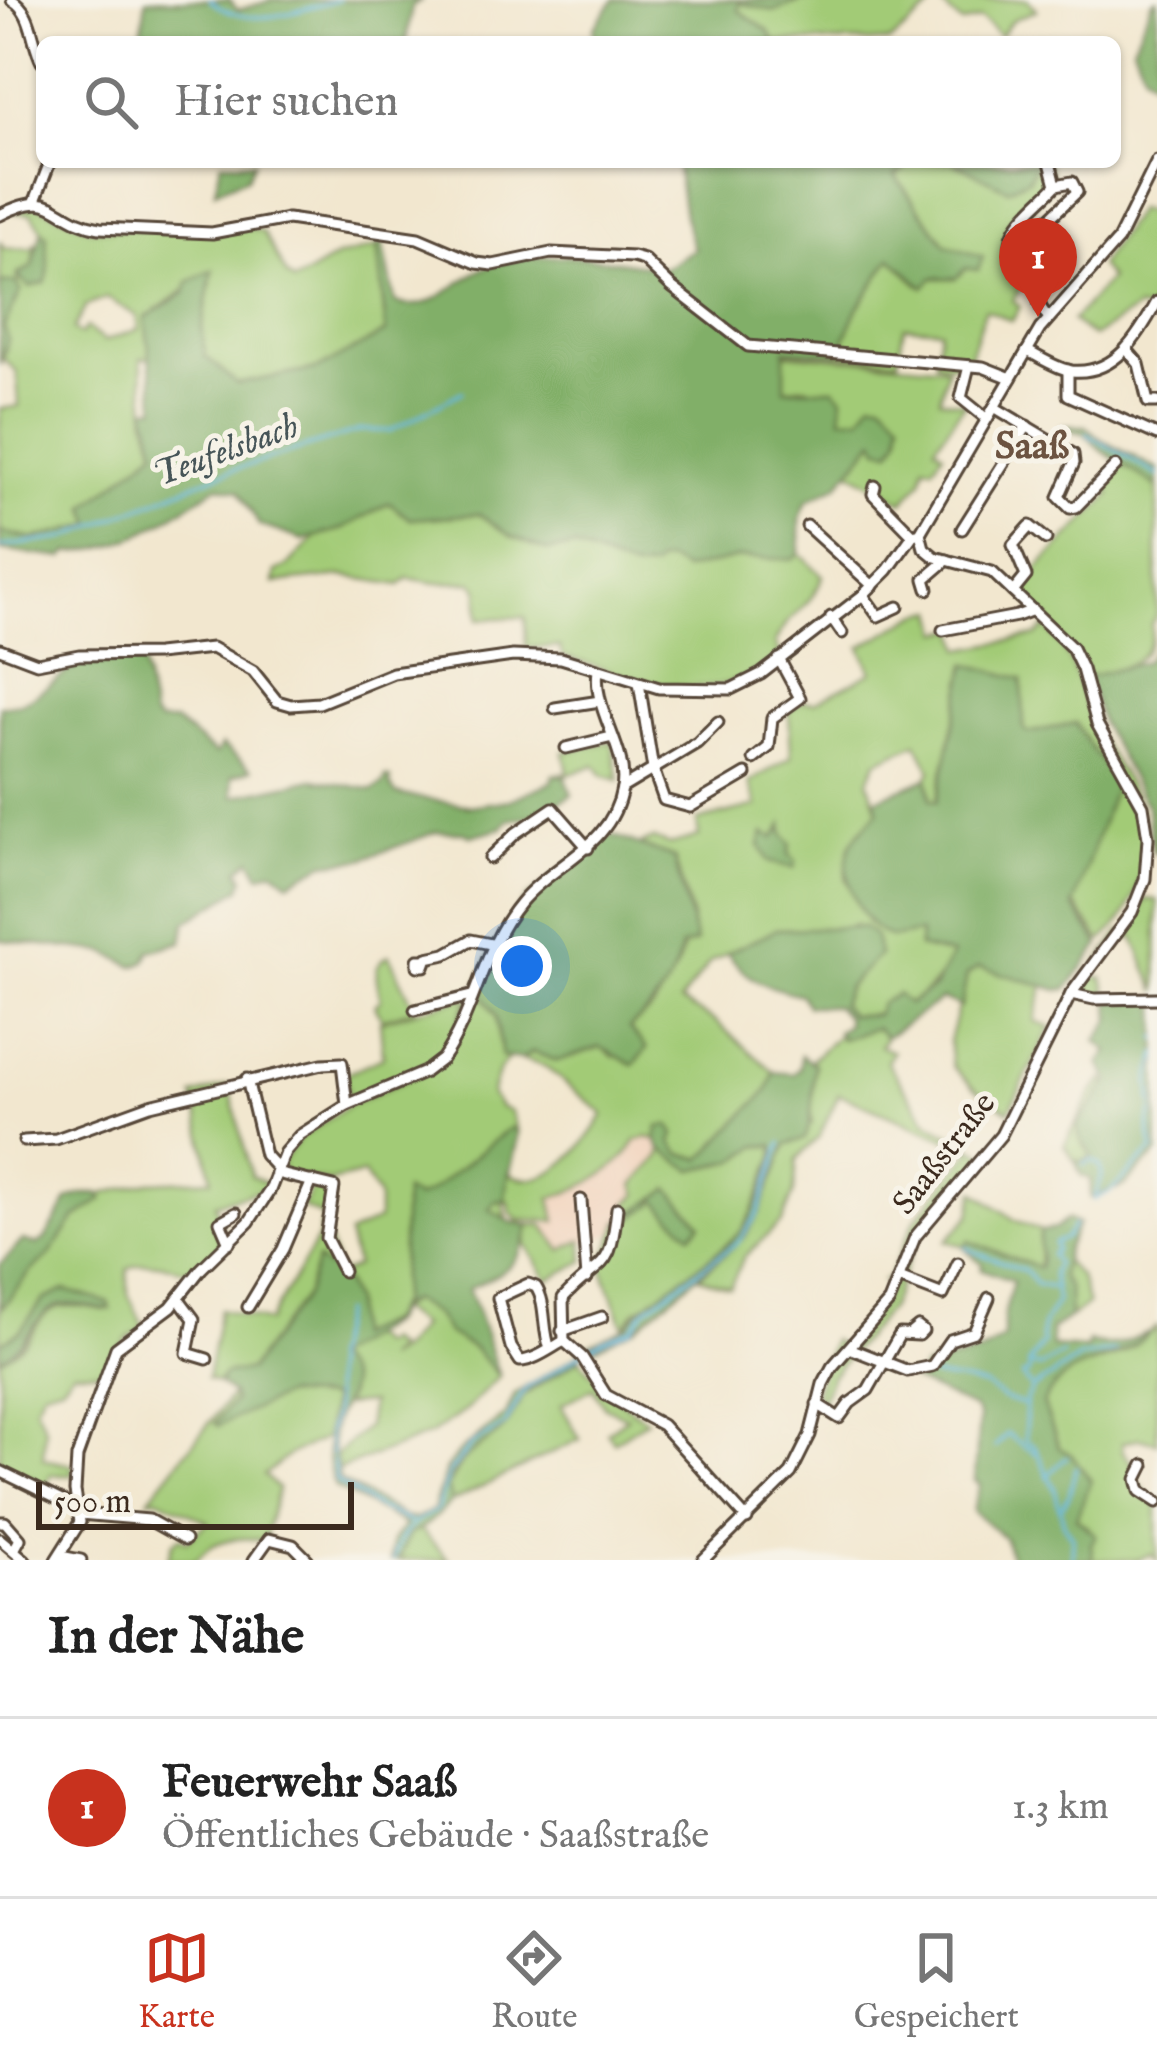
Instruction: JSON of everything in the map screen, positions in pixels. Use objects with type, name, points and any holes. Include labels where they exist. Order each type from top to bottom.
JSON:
[{"type":"street","points":[[12,0],[26,12],[36,49]]},
{"type":"street","points":[[0,649],[37,663],[79,655],[212,648],[253,671],[277,701],[291,706],[319,703],[393,673],[487,658],[554,657],[667,689],[731,689],[754,679],[863,595],[916,534],[1049,317],[1118,240],[1157,161]]},
{"type":"street","points":[[35,201],[48,168]]},
{"type":"street","points":[[1051,168],[1056,185]]},
{"type":"street","points":[[1012,254],[1077,193],[1072,182],[1056,185],[1022,220],[1012,238],[1012,254],[1035,286],[1040,309],[1049,317]]},
{"type":"street","points":[[0,215],[35,201],[47,202],[83,225],[100,229],[212,233],[288,219],[418,238],[493,265],[551,253],[633,257],[644,260],[748,346],[969,366],[1011,378]]},
{"type":"street","points":[[1028,351],[1068,370],[1102,364],[1127,350],[1157,302]]},
{"type":"street","points":[[1127,350],[1137,360],[1152,402],[1138,426]]},
{"type":"street","points":[[969,366],[961,398],[987,419]]},
{"type":"street","points":[[1068,370],[1068,395],[1157,435]]},
{"type":"street","points":[[994,407],[1074,456],[1059,497],[1072,509],[1116,466]]},
{"type":"street","points":[[962,529],[1027,426]]},
{"type":"street","points":[[875,486],[873,494],[916,534],[927,551],[947,560],[925,579],[928,589]]},
{"type":"street","points":[[807,526],[873,586]]},
{"type":"street","points":[[1013,592],[1026,576],[1013,545],[1030,526],[1046,539]]},
{"type":"street","name":"Saaßstraße","points":[[703,1560],[791,1473],[810,1435],[827,1375],[889,1302],[914,1237],[1009,1122],[1071,994],[1138,901],[1147,868],[1141,799],[1097,724],[1078,660],[1066,640],[984,568],[947,560]]},
{"type":"street","points":[[863,595],[878,616],[898,607]]},
{"type":"street","points":[[943,630],[1033,610]]},
{"type":"street","points":[[830,617],[842,633]]},
{"type":"street","points":[[754,759],[770,747],[772,718],[800,698],[778,659]]},
{"type":"street","points":[[80,1560],[58,1558],[76,1532],[80,1511],[77,1457],[113,1353],[179,1299],[257,1211],[301,1135],[346,1105],[434,1066],[453,1041],[491,944],[525,897],[603,833],[622,788],[600,701],[598,671]]},
{"type":"street","points":[[639,683],[661,796],[687,807],[746,774]]},
{"type":"street","points":[[555,708],[600,701]]},
{"type":"street","points":[[622,788],[697,743],[718,722]]},
{"type":"street","points":[[566,748],[612,737]]},
{"type":"street","points":[[490,858],[516,833],[554,808],[588,848]]},
{"type":"street","points":[[424,960],[476,939],[491,944]]},
{"type":"street","points":[[1071,994],[1094,999],[1157,998]]},
{"type":"street","points":[[415,1010],[471,996]]},
{"type":"street","points":[[24,1141],[56,1139],[150,1105],[310,1066],[342,1063],[346,1105]]},
{"type":"street","points":[[247,1079],[265,1155],[277,1170],[334,1187],[326,1238],[343,1270]]},
{"type":"street","points":[[248,1307],[283,1249],[312,1181]]},
{"type":"street","points":[[581,1201],[587,1278]]},
{"type":"street","points":[[617,1208],[613,1251],[563,1298],[563,1336],[607,1395],[662,1425],[746,1519]]},
{"type":"street","points":[[229,1243],[220,1222],[236,1213]]},
{"type":"street","points":[[899,1278],[943,1295],[958,1263]]},
{"type":"street","points":[[550,1348],[536,1286],[528,1283],[498,1298],[511,1348],[520,1361],[550,1348],[563,1336],[602,1317]]},
{"type":"street","points":[[851,1345],[908,1371],[932,1366],[950,1340],[974,1332],[988,1298]]},
{"type":"street","points":[[179,1299],[194,1319],[187,1353],[207,1359]]},
{"type":"street","points":[[817,1404],[839,1418],[871,1384],[900,1334],[912,1332]]},
{"type":"street","points":[[1144,1465],[1137,1479],[1140,1491],[1157,1502]]},
{"type":"street","points":[[0,1471],[80,1511],[149,1520],[185,1540]]},
{"type":"street","points":[[0,1522],[20,1539],[14,1550]]},
{"type":"street","points":[[0,1539],[25,1560]]},
{"type":"street","points":[[254,1560],[269,1539],[292,1545],[308,1560]]},
{"type":"shaded area","points":[[637,1140],[656,1140],[660,1157],[635,1185],[639,1195],[628,1203],[631,1214],[618,1221],[612,1233],[562,1251],[543,1225],[552,1223],[551,1199],[610,1171]]},
{"type":"green space","points":[[146,0],[229,0],[238,10],[273,0],[423,0],[412,6],[407,36],[141,36]]},
{"type":"green space","points":[[614,0],[802,0],[775,11],[739,3],[738,10],[771,36],[594,36],[594,28]]},
{"type":"green space","points":[[803,0],[1028,0],[1037,10],[1012,20],[1000,36],[981,18],[962,24],[938,2],[897,36],[771,36],[738,10],[739,2],[775,11]]},
{"type":"green space","points":[[1157,0],[1157,84],[1144,72],[1133,46]]},
{"type":"green space","points":[[220,168],[251,168],[247,177],[215,191]]},
{"type":"green space","points":[[677,168],[905,168],[895,176],[946,245],[983,257],[978,270],[966,268],[956,278],[933,278],[924,287],[891,258],[858,308],[838,354],[785,350],[785,389],[834,388],[843,397],[841,417],[861,417],[872,400],[883,401],[901,419],[900,436],[892,450],[879,448],[875,439],[838,485],[807,501],[800,518],[800,554],[793,559],[737,558],[685,570],[668,561],[633,570],[574,547],[548,551],[512,537],[479,514],[410,519],[389,503],[342,529],[303,540],[259,525],[239,491],[218,486],[147,530],[110,546],[68,553],[64,558],[0,550],[0,532],[33,539],[93,525],[86,507],[156,450],[146,408],[156,407],[145,318],[185,293],[188,282],[213,270],[202,328],[205,356],[237,384],[318,369],[386,332],[378,244],[383,243],[395,302],[421,304],[487,267],[530,257],[576,257],[664,268],[694,249]]},
{"type":"green space","points":[[905,168],[965,168],[1008,189],[1029,178],[1034,168],[1050,168],[1054,185],[1036,203],[1009,247],[1028,277],[1013,300],[1020,307],[1012,321],[985,309],[967,365],[936,362],[940,329],[904,326],[898,360],[838,354],[858,308],[891,258],[919,285],[933,278],[955,278],[982,257],[946,245],[895,176]]},
{"type":"green space","points":[[965,168],[1034,168],[1028,179],[1008,189]]},
{"type":"green space","points":[[34,204],[90,229],[249,228],[263,232],[294,282],[337,257],[377,247],[386,332],[318,369],[237,384],[205,356],[202,328],[213,271],[145,318],[153,358],[141,358],[147,420],[156,450],[87,507],[94,525],[33,539],[0,532],[0,409],[19,406],[17,373],[3,358],[4,326],[21,291],[17,283],[0,283],[0,241],[4,249],[32,248],[36,242],[33,266],[18,274],[19,281],[47,256],[44,233],[32,214],[13,212]],"holes":[[[107,298],[137,316],[139,329],[104,341],[86,327],[81,335],[73,330],[86,306]]]},
{"type":"green space","points":[[1137,209],[1157,216],[1157,284],[1150,311],[1137,309],[1093,337],[1072,321],[1110,279],[1099,266]]},
{"type":"green space","points":[[41,232],[47,235],[47,277],[45,283],[30,287],[17,276],[33,266]]},
{"type":"green space","points":[[16,282],[21,291],[4,326],[8,340],[0,365],[0,283]]},
{"type":"green space","points":[[784,353],[947,367],[940,399],[965,403],[935,446],[943,452],[933,467],[925,465],[922,480],[903,502],[850,471],[876,438],[892,450],[901,419],[841,417],[841,403],[806,386],[784,389]]},
{"type":"green space","points":[[1086,426],[1102,440],[1157,469],[1157,487],[1084,433],[1060,429]]},
{"type":"green space","points":[[1123,464],[1157,487],[1157,615],[1141,657],[1087,677],[1084,666],[1018,589],[1111,494],[1102,483]]},
{"type":"green space","points":[[389,503],[410,519],[479,514],[512,537],[548,551],[574,547],[611,561],[668,561],[685,570],[737,558],[793,559],[800,554],[823,576],[780,633],[775,643],[780,654],[729,683],[702,687],[646,681],[562,656],[560,647],[526,648],[525,617],[479,619],[479,589],[472,582],[408,578],[400,585],[343,576],[274,583],[276,572],[316,536],[342,529]]},
{"type":"green space","points":[[936,610],[941,632],[957,629],[962,649],[1037,636],[1045,627],[1064,651],[1093,725],[1141,816],[1144,856],[1140,876],[1135,895],[1115,928],[1101,941],[1074,903],[1095,835],[1103,762],[1091,754],[1076,723],[1028,733],[1022,679],[968,664],[937,801],[931,800],[927,778],[931,770],[917,743],[877,761],[868,780],[878,811],[850,846],[846,878],[868,923],[891,937],[920,932],[919,947],[953,955],[935,983],[898,1008],[850,1015],[841,1004],[861,972],[855,925],[843,930],[777,929],[710,962],[680,1002],[715,1021],[774,1072],[768,1090],[702,1159],[680,1153],[658,1135],[656,1140],[648,1137],[637,1140],[600,1176],[551,1198],[556,1221],[518,1220],[509,1202],[503,1204],[507,1219],[489,1209],[505,1200],[506,1171],[520,1178],[549,1173],[575,1153],[604,1114],[544,1066],[521,1059],[532,1052],[557,1061],[601,1047],[614,1057],[628,1029],[654,1007],[677,967],[692,918],[674,858],[638,845],[654,839],[670,845],[699,837],[697,821],[757,806],[749,783],[791,757],[789,710],[872,672],[861,647],[919,614]]},
{"type":"green space","points":[[1157,647],[1157,851],[1153,853],[1147,806],[1101,723],[1087,677],[1145,662]]},
{"type":"green space","points":[[142,658],[153,717],[175,722],[216,754],[222,745],[252,769],[232,776],[234,796],[314,779],[373,790],[386,777],[396,794],[471,806],[510,800],[552,782],[553,775],[565,776],[572,795],[537,815],[508,820],[502,828],[471,836],[436,832],[363,859],[325,863],[289,882],[273,870],[260,875],[251,859],[239,869],[244,878],[241,888],[186,922],[182,942],[150,951],[146,961],[134,966],[105,952],[0,940],[0,706],[34,696],[84,660]]},
{"type":"green space","points":[[967,664],[1022,679],[1024,729],[1029,733],[1076,723],[1116,782],[1073,906],[1100,945],[1067,989],[979,967],[967,975],[961,1007],[942,999],[886,1037],[876,1028],[841,1039],[837,1032],[847,1025],[846,1017],[836,1006],[807,1006],[801,995],[750,976],[727,953],[777,929],[864,927],[875,937],[879,955],[848,986],[841,1004],[850,1015],[876,1015],[881,1003],[897,994],[908,1004],[935,987],[952,955],[919,947],[920,933],[891,937],[871,924],[856,901],[847,861],[854,839],[878,811],[876,799],[927,778],[931,799],[937,801]]},
{"type":"green space","points":[[612,741],[619,780],[603,776],[595,765],[565,776],[553,775],[568,772],[564,752]]},
{"type":"green space","points":[[783,825],[791,844],[789,854],[796,861],[794,868],[769,862],[760,845],[764,833],[774,838]]},
{"type":"green space","points":[[607,833],[674,858],[696,942],[681,947],[662,992],[629,1028],[647,1048],[634,1065],[600,1047],[557,1061],[533,1052],[521,1059],[502,1057],[496,1016],[477,986],[492,949],[526,899]]},
{"type":"green space","points":[[1145,899],[1157,900],[1157,992],[1133,936],[1114,946],[1089,976],[1103,978],[1107,995],[1094,998],[1077,991],[1121,931],[1125,933],[1137,919]]},
{"type":"green space","points":[[389,955],[415,1009],[382,1019],[375,1005],[381,999],[376,974]]},
{"type":"green space","points":[[979,967],[1044,984],[1035,1021],[1051,1027],[1009,1111],[952,1066],[949,1041],[967,975]]},
{"type":"green space","points":[[477,986],[496,1016],[502,1056],[508,1059],[491,1094],[500,1107],[511,1112],[517,1132],[510,1128],[430,1192],[416,1198],[405,1192],[400,1301],[389,1321],[353,1337],[353,1302],[341,1274],[356,1266],[348,1235],[378,1220],[378,1197],[364,1174],[330,1182],[282,1174],[282,1161],[300,1138],[348,1106],[438,1066]]},
{"type":"green space","points":[[465,997],[448,1048],[428,1068],[349,1101],[345,1074],[383,1057],[380,1021]]},
{"type":"green space","points":[[1157,1001],[1157,1154],[1123,1186],[1091,1198],[1090,1179],[1081,1175],[1075,1161],[1092,1156],[1077,1125],[1110,1081],[1100,1064],[1109,1051],[1097,1041],[1111,1020],[1110,1002]]},
{"type":"green space","points":[[876,1028],[886,1037],[880,1046],[893,1052],[887,1062],[928,1122],[989,1157],[917,1239],[890,1308],[832,1375],[821,1402],[815,1392],[832,1340],[843,1347],[881,1305],[891,1284],[883,1281],[915,1220],[972,1150],[839,1094],[819,1137],[797,1159],[794,1192],[782,1222],[744,1257],[730,1287],[699,1277],[745,1236],[787,1143],[812,1123],[809,1099],[815,1065],[811,1060],[839,1034],[842,1039]]},
{"type":"green space","points":[[801,1055],[815,1065],[808,1131],[805,1139],[787,1144],[745,1236],[635,1328],[583,1354],[582,1348],[628,1326],[646,1305],[741,1231],[776,1155],[774,1145],[758,1146],[736,1160],[693,1170],[661,1149],[656,1140],[658,1127],[669,1125],[675,1134],[672,1143],[680,1153],[702,1159],[768,1090],[774,1072],[794,1074],[800,1068]]},
{"type":"green space","points":[[1104,1079],[1108,1085],[1093,1109],[1088,1129],[1092,1156],[1075,1161],[1064,1146]]},
{"type":"green space","points":[[229,1085],[251,1176],[270,1185],[266,1193],[215,1203],[226,1242],[195,1273],[152,1264],[128,1269],[128,1294],[144,1327],[126,1339],[104,1371],[73,1371],[61,1385],[43,1390],[35,1406],[45,1427],[43,1459],[73,1465],[72,1475],[51,1475],[45,1489],[0,1469],[0,1359],[17,1349],[49,1311],[78,1306],[105,1310],[109,1303],[64,1290],[43,1300],[20,1331],[0,1343],[0,1310],[48,1257],[74,1219],[102,1199],[99,1195],[149,1182],[212,1179],[194,1096]]},
{"type":"green space","points":[[510,1128],[516,1129],[517,1137],[505,1201],[496,1201],[489,1209],[511,1222],[529,1225],[526,1239],[509,1266],[468,1289],[499,1376],[473,1348],[447,1333],[437,1316],[411,1300],[400,1306],[390,1323],[332,1358],[343,1369],[349,1386],[332,1432],[339,1480],[404,1517],[415,1519],[433,1510],[446,1469],[458,1453],[506,1414],[515,1394],[579,1358],[527,1393],[504,1428],[464,1459],[447,1488],[453,1501],[421,1530],[409,1534],[399,1560],[390,1560],[393,1539],[405,1525],[335,1487],[328,1454],[331,1398],[285,1395],[218,1426],[215,1423],[234,1401],[218,1383],[224,1374],[249,1370],[306,1294],[317,1260],[326,1267],[337,1266],[353,1302],[354,1336],[389,1321],[400,1301],[404,1192],[416,1198],[430,1192]]},
{"type":"green space","points":[[758,1146],[774,1146],[775,1155],[740,1233],[634,1312],[624,1327],[602,1267],[619,1221],[653,1205],[653,1200],[631,1214],[628,1203],[638,1195],[634,1185],[660,1157],[661,1149],[693,1170],[736,1161]]},
{"type":"green space","points":[[313,1186],[332,1186],[325,1230],[337,1266],[326,1267],[317,1261],[306,1294],[249,1370],[225,1374],[218,1383],[207,1379],[220,1309],[268,1322],[318,1238],[322,1216],[302,1207]]},
{"type":"green space","points":[[670,1189],[701,1224],[691,1235],[655,1199],[653,1205],[618,1226],[619,1221]]},
{"type":"green space","points":[[975,1191],[1015,1220],[1041,1231],[1039,1268],[969,1241],[965,1246],[946,1241],[971,1215]]},
{"type":"green space","points":[[98,1194],[103,1199],[74,1219],[48,1257],[0,1310],[0,1265],[23,1240],[37,1244],[45,1239],[69,1199]]},
{"type":"green space","points":[[1067,1219],[1078,1224],[1066,1249],[1061,1276],[1069,1289],[1070,1317],[1051,1330],[1052,1347],[1087,1349],[1089,1342],[1113,1345],[1150,1332],[1122,1351],[1077,1369],[1052,1388],[1043,1403],[1059,1448],[1072,1455],[1091,1481],[1076,1518],[1096,1535],[1091,1544],[1093,1560],[1011,1560],[1005,1539],[973,1511],[980,1484],[975,1481],[979,1417],[975,1409],[914,1381],[924,1367],[981,1353],[1004,1338],[1013,1281],[981,1269],[982,1263],[964,1248],[969,1241],[1039,1268],[1041,1231],[1055,1229]]},
{"type":"green space","points":[[529,1225],[543,1225],[562,1250],[583,1240],[584,1261],[548,1280],[526,1245]]},
{"type":"green space","points":[[1064,1261],[1080,1277],[1088,1305],[1060,1324],[1070,1317],[1069,1289],[1061,1276]]},
{"type":"green space","points":[[65,1290],[109,1303],[111,1309],[69,1304],[53,1308],[0,1359],[0,1343],[20,1331],[43,1300]]},
{"type":"green space","points":[[411,1300],[437,1316],[447,1333],[473,1348],[499,1376],[466,1410],[431,1434],[338,1470],[335,1456],[367,1426],[371,1403],[343,1405],[348,1395],[331,1358],[367,1336],[395,1349],[384,1360],[398,1352],[421,1326],[398,1310]]},
{"type":"green space","points":[[1157,1327],[1157,1443],[1140,1438],[1122,1443],[1123,1452],[1137,1468],[1136,1477],[1148,1495],[1157,1499],[1157,1560],[1151,1554],[1137,1560],[1093,1560],[1088,1526],[1076,1519],[1083,1498],[1072,1455],[1059,1448],[1043,1403],[1064,1377],[1121,1353]]},
{"type":"green space","points":[[579,1359],[610,1394],[647,1420],[614,1442],[607,1432],[627,1417],[605,1407],[593,1388],[561,1405],[580,1439],[453,1501],[446,1489],[463,1459],[508,1422],[523,1396]]},
{"type":"green space","points":[[232,1394],[234,1401],[218,1425],[285,1395],[332,1398],[325,1438],[289,1455],[264,1475],[278,1489],[268,1538],[262,1543],[232,1539],[209,1548],[196,1560],[168,1560],[173,1543],[180,1537],[187,1541],[208,1522],[157,1498],[149,1499]]},
{"type":"green space","points":[[421,1530],[449,1560],[399,1560],[409,1533]]},
{"type":"waterway","points":[[210,0],[224,10],[256,17],[339,0]]},
{"type":"waterway","name":"Teufelsbach","points":[[0,547],[66,538],[214,476],[361,430],[390,431],[462,392]]},
{"type":"waterway","points":[[1087,434],[1157,475]]},
{"type":"waterway","points":[[1153,1106],[1150,1080],[1157,1054]]},
{"type":"waterway","points":[[1094,1200],[1111,1191],[1153,1150],[1149,1124],[1153,1111]]},
{"type":"waterway","points":[[393,1560],[408,1529],[437,1510],[448,1474],[472,1444],[505,1425],[525,1389],[601,1341],[631,1329],[646,1309],[739,1241],[758,1214],[782,1143]]},
{"type":"waterway","points":[[1083,1165],[1091,1160],[1100,1165],[1102,1176],[1095,1198]]},
{"type":"waterway","points":[[1072,1560],[1073,1537],[1064,1524],[1055,1490],[1035,1447],[1025,1440],[1026,1399],[1032,1389],[1022,1376],[1029,1373],[1030,1361],[1043,1343],[1043,1327],[1057,1301],[1052,1273],[1056,1264],[1051,1255],[1054,1243],[1065,1238],[1074,1225]]},
{"type":"waterway","points":[[966,1248],[1025,1271],[1036,1284],[1053,1288]]},
{"type":"waterway","points":[[332,1455],[328,1433],[334,1415],[331,1358],[342,1312]]},
{"type":"waterway","points":[[1032,1389],[1079,1358],[1115,1351]]},
{"type":"waterway","points":[[1028,1364],[1040,1367],[1063,1354]]},
{"type":"waterway","points":[[932,1376],[986,1386],[1004,1399],[1025,1405]]},
{"type":"waterway","points":[[995,1447],[1007,1434],[1035,1453]]},
{"type":"waterway","points":[[1047,1476],[1067,1457]]},
{"type":"waterway","points":[[333,1460],[336,1481],[377,1508],[410,1522]]},
{"type":"waterway","points":[[1061,1508],[1076,1467]]},
{"type":"place","name":"Feuerwehr Saaß","points":[[1038,317]]},
{"type":"district","name":"Saaß","points":[[1032,447]]}]
